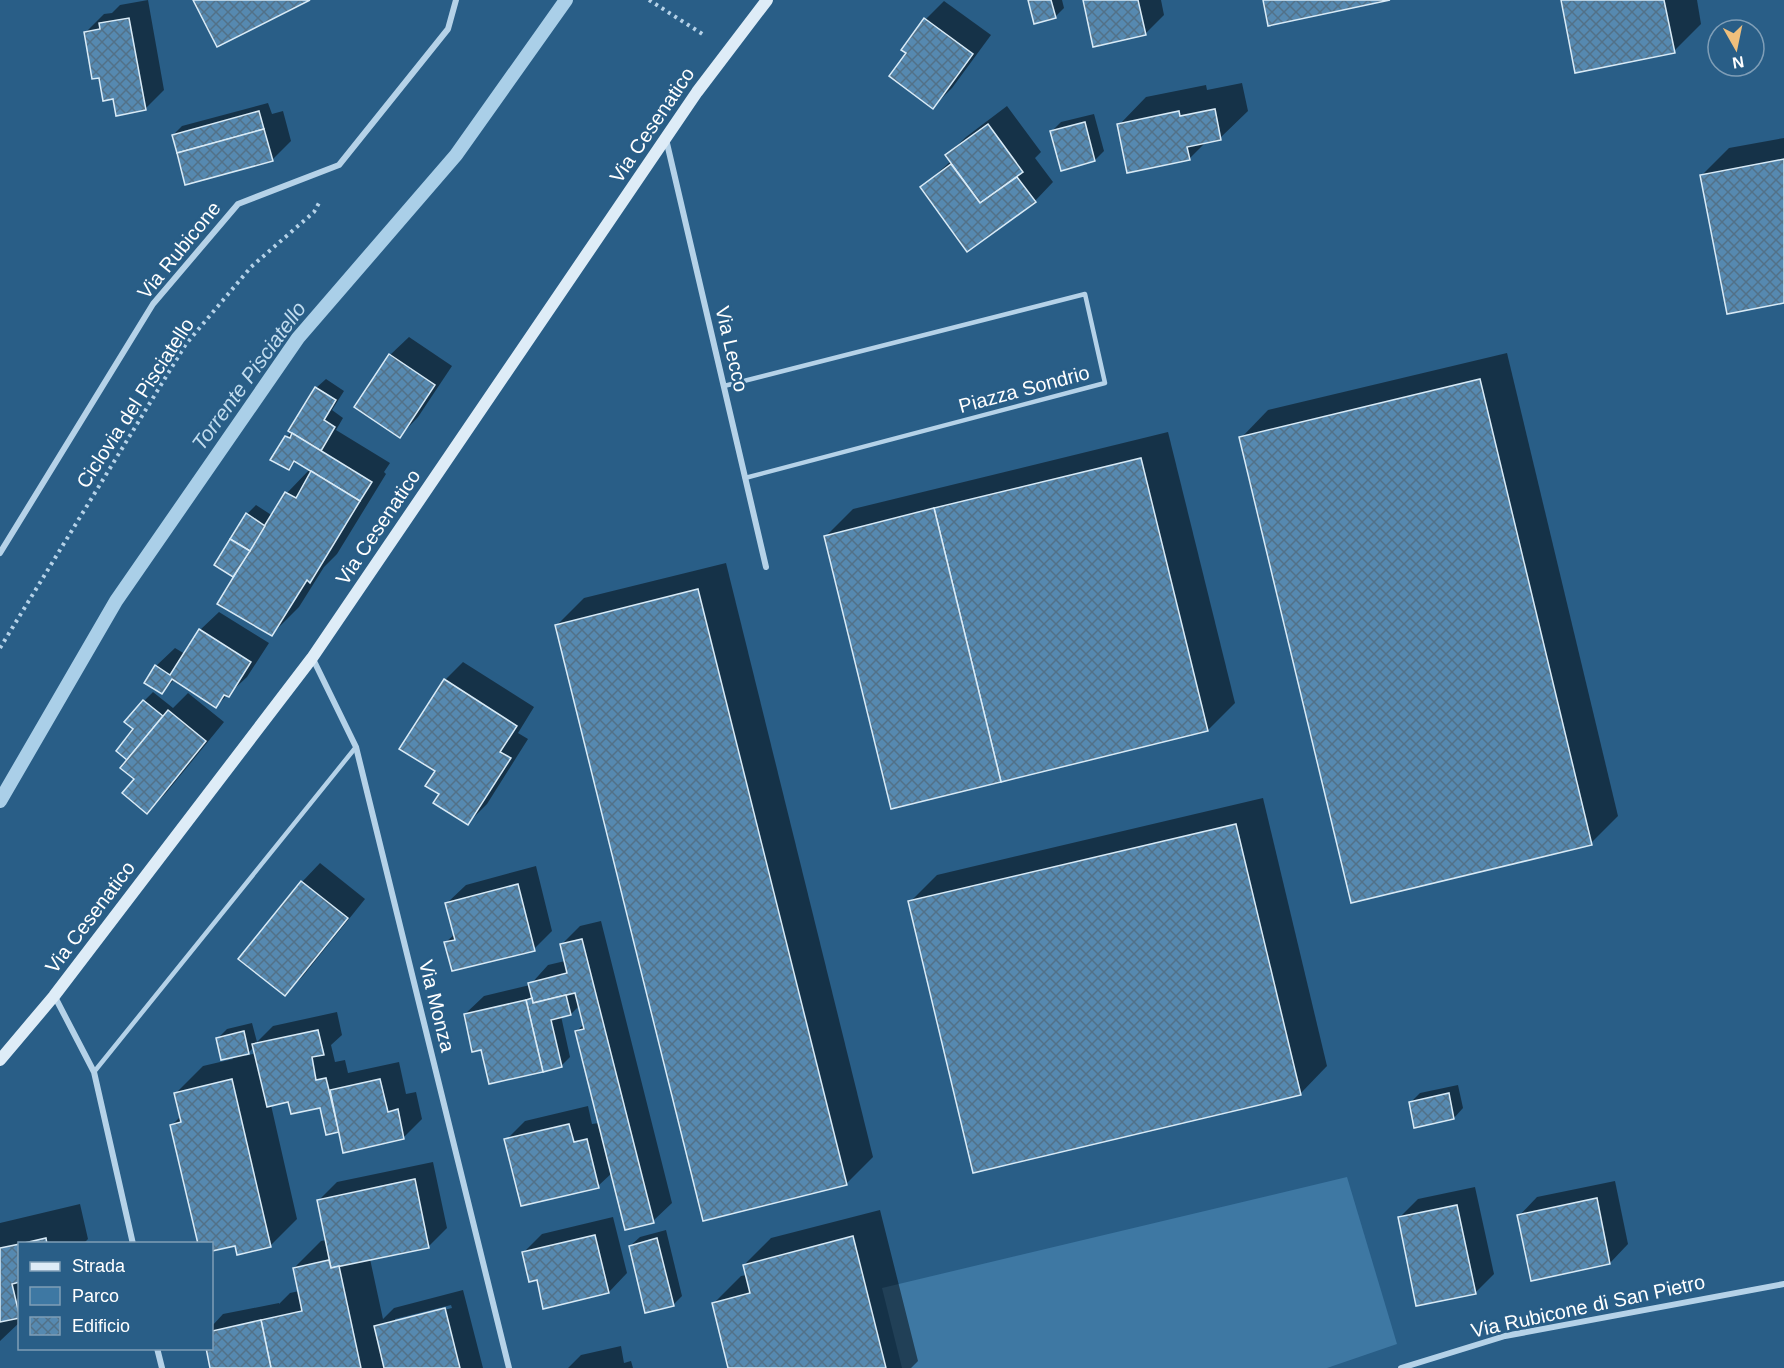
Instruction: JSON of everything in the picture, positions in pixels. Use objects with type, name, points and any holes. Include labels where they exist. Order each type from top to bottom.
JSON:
[{"type":"main road","name":"Via Cesenatico","points":[[0,1060],[54,996],[312,658],[697,92],[767,0]]},
{"type":"street","points":[[339,165],[448,29],[456,0]]},
{"type":"street","name":"Via Lecco","points":[[666,139],[766,567]]},
{"type":"street","name":"Via Rubicone","points":[[0,553],[153,304],[238,204],[339,165]]},
{"type":"street","name":"Via Monza","points":[[312,658],[356,747],[509,1368]]},
{"type":"street","points":[[54,996],[94,1072],[133,1242]]},
{"type":"street","name":"Via Rubicone di San Pietro","points":[[1401,1368],[1505,1336],[1784,1284]]},
{"type":"street","points":[[158,1350],[162,1368]]},
{"type":"lane","name":"Piazza Sondrio","points":[[724,386],[1085,294],[1105,383],[745,478]]},
{"type":"lane","points":[[94,1072],[356,747]]},
{"type":"path","points":[[649,0],[728,50]]},
{"type":"path","name":"Ciclovia del Pisciatello","points":[[0,648],[186,344],[251,267],[314,212],[339,165]]},
{"type":"green space","points":[[1347,1177],[1397,1344],[1327,1368],[902,1368],[882,1288]]},
{"type":"building","points":[[193,0],[310,0],[217,47]]},
{"type":"building","points":[[1028,0],[1051,0],[1056,18],[1034,24]]},
{"type":"building","points":[[1083,0],[1138,0],[1146,35],[1093,47]]},
{"type":"building","points":[[1263,0],[1390,0],[1268,26]]},
{"type":"building","points":[[1561,0],[1664,0],[1675,53],[1575,73]]},
{"type":"building","points":[[129,18],[146,110],[116,116],[113,99],[103,101],[99,78],[92,79],[84,32],[100,29],[99,23]]},
{"type":"building","points":[[924,18],[973,54],[933,109],[889,76],[906,53],[901,50]]},
{"type":"building","points":[[1215,109],[1221,140],[1187,147],[1190,160],[1127,173],[1117,124],[1179,111],[1180,116]]},
{"type":"building","points":[[259,111],[264,129],[177,153],[172,135]]},
{"type":"building","points":[[1085,122],[1095,161],[1061,171],[1050,131]]},
{"type":"building","points":[[988,124],[1023,172],[980,203],[945,155]]},
{"type":"building","points":[[264,129],[273,161],[185,185],[177,153]]},
{"type":"building","points":[[1784,159],[1784,303],[1727,314],[1700,175]]},
{"type":"building","points":[[951,164],[980,203],[1017,177],[1036,202],[967,252],[920,187]]},
{"type":"building","points":[[389,354],[435,385],[400,438],[354,407]]},
{"type":"building","points":[[1480,379],[1592,845],[1351,903],[1239,437]]},
{"type":"building","points":[[315,387],[336,400],[324,420],[335,427],[321,451],[288,431]]},
{"type":"building","points":[[292,433],[372,482],[360,501],[294,461],[289,470],[270,460],[285,436],[290,438]]},
{"type":"building","points":[[1141,458],[1208,731],[1001,782],[934,508]]},
{"type":"building","points":[[311,471],[360,501],[310,583],[307,580],[272,636],[217,604],[285,492],[296,498]]},
{"type":"building","points":[[934,508],[1001,782],[891,809],[824,536]]},
{"type":"building","points":[[246,513],[265,526],[250,551],[230,539]]},
{"type":"building","points":[[230,539],[250,551],[233,577],[214,565]]},
{"type":"building","points":[[698,589],[847,1185],[703,1221],[555,625]]},
{"type":"building","points":[[199,629],[251,662],[229,697],[224,695],[216,708],[172,679],[162,694],[144,683],[155,665],[170,675]]},
{"type":"building","points":[[444,679],[517,726],[500,752],[511,758],[468,825],[433,803],[439,794],[425,786],[435,771],[399,749]]},
{"type":"building","points":[[143,700],[163,716],[127,760],[116,751],[133,729],[124,722]]},
{"type":"building","points":[[168,710],[206,741],[147,814],[122,793],[134,779],[120,768]]},
{"type":"building","points":[[1236,824],[1301,1095],[973,1173],[908,901]]},
{"type":"building","points":[[301,881],[348,918],[285,996],[238,959]]},
{"type":"building","points":[[518,884],[535,951],[452,971],[444,942],[455,940],[445,903]]},
{"type":"building","points":[[582,939],[654,1223],[625,1230],[575,1031],[584,1029],[575,993],[533,1003],[528,983],[567,973],[560,944]]},
{"type":"building","points":[[566,995],[571,1015],[551,1020],[562,1067],[543,1072],[526,1000],[532,998],[533,1003]]},
{"type":"building","points":[[526,1000],[543,1072],[489,1084],[481,1050],[472,1052],[464,1014]]},
{"type":"building","points":[[318,1030],[324,1055],[312,1057],[316,1080],[326,1078],[339,1132],[326,1135],[320,1108],[291,1114],[288,1102],[267,1107],[252,1044]]},
{"type":"building","points":[[244,1031],[249,1054],[221,1060],[216,1038]]},
{"type":"building","points":[[232,1079],[271,1247],[237,1255],[235,1246],[213,1251],[213,1242],[198,1242],[170,1125],[181,1122],[174,1093]]},
{"type":"building","points":[[380,1079],[388,1112],[398,1109],[404,1139],[343,1153],[330,1090]]},
{"type":"building","points":[[1449,1093],[1454,1119],[1414,1128],[1409,1102]]},
{"type":"building","points":[[569,1124],[574,1142],[587,1139],[599,1188],[521,1206],[504,1139]]},
{"type":"building","points":[[415,1179],[429,1248],[331,1268],[317,1200]]},
{"type":"building","points":[[1597,1198],[1610,1264],[1531,1281],[1517,1215]]},
{"type":"building","points":[[1457,1205],[1476,1294],[1416,1306],[1398,1217]]},
{"type":"building","points":[[595,1235],[609,1293],[543,1309],[537,1280],[529,1282],[522,1252]]},
{"type":"building","points":[[853,1236],[886,1368],[728,1368],[712,1303],[750,1293],[743,1265]]},
{"type":"building","points":[[46,1238],[47,1242],[29,1242]]},
{"type":"building","points":[[657,1238],[674,1306],[645,1313],[629,1246]]},
{"type":"building","points":[[18,1244],[18,1282],[12,1284],[18,1318],[0,1322],[0,1248]]},
{"type":"building","points":[[329,1260],[331,1268],[339,1266],[361,1368],[271,1368],[261,1320],[302,1311],[293,1268]]},
{"type":"building","points":[[445,1308],[460,1368],[384,1368],[374,1326]]},
{"type":"building","points":[[261,1320],[271,1368],[210,1368],[206,1350],[213,1350],[213,1331]]},
{"type":"waterway","name":"Torrente Pisciatello","points":[[0,801],[116,601],[298,338],[456,155],[566,0]]}]
